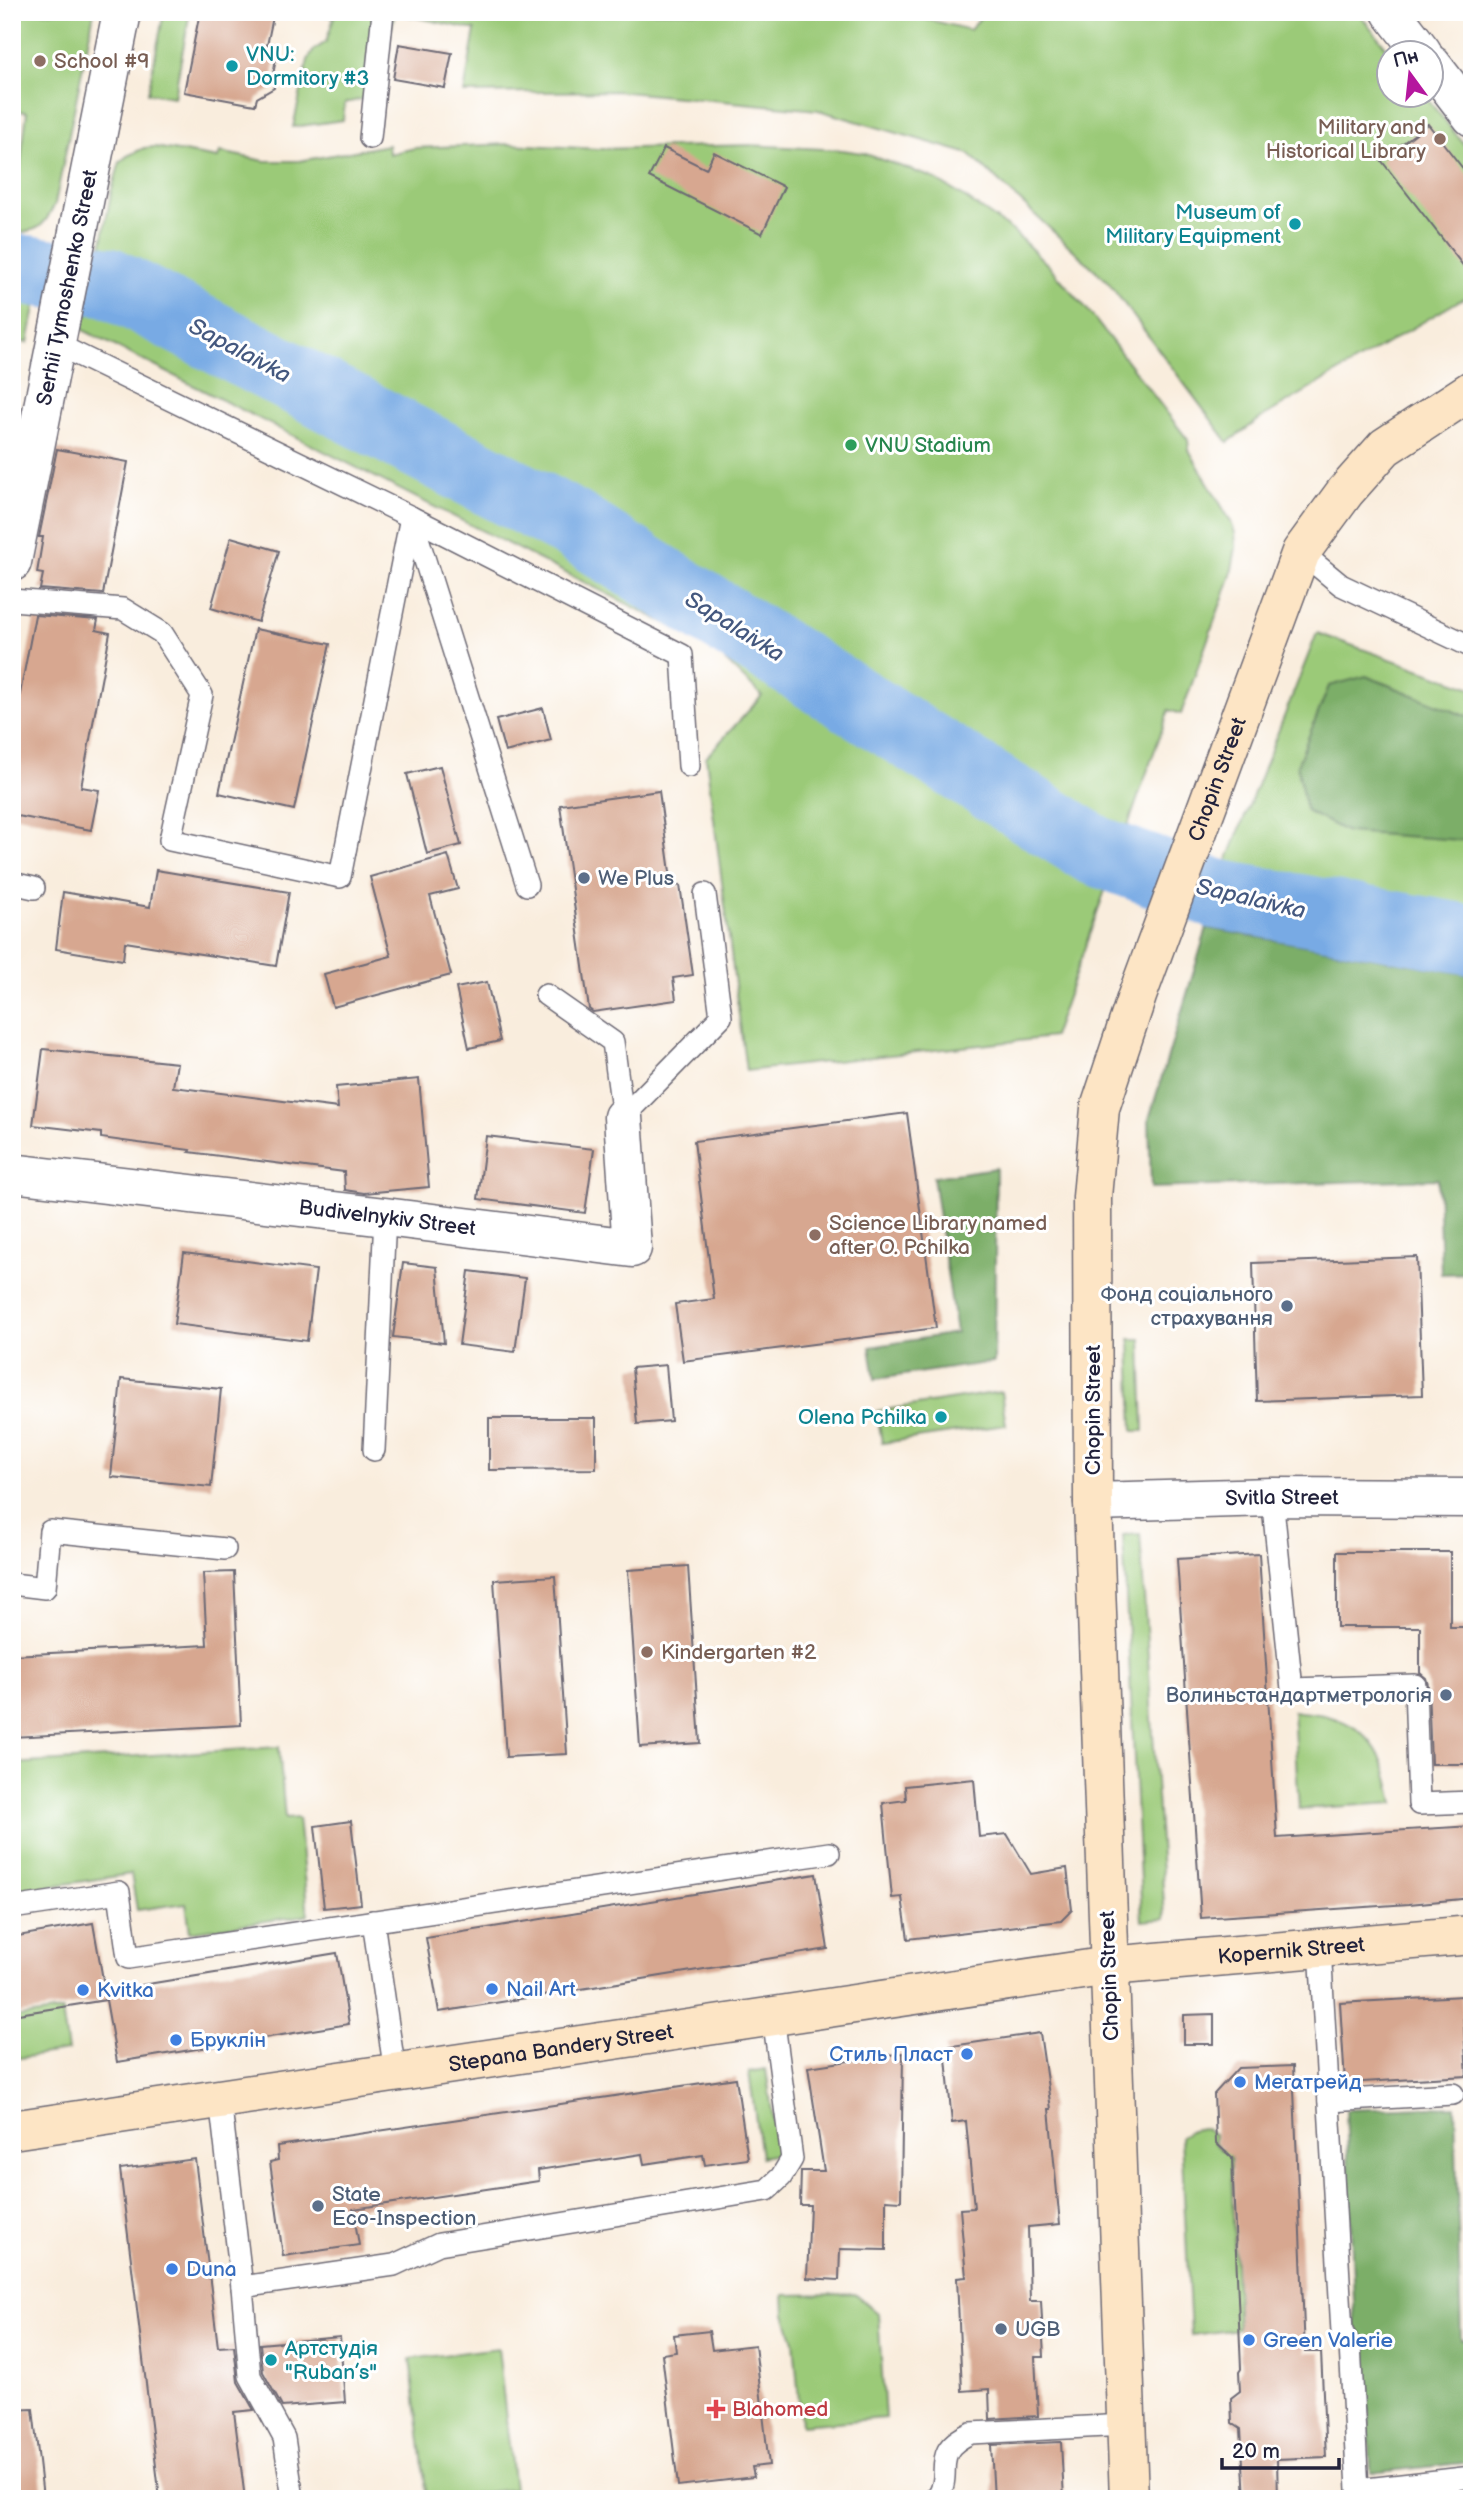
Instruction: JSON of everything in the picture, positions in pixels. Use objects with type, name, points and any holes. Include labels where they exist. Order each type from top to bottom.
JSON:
[{"type":"street","name":"Serhii Tymoshenko Street","points":[[12,562],[122,12]]},
{"type":"street","points":[[1391,12],[1411,38]]},
{"type":"street","points":[[1446,83],[1472,117]]},
{"type":"street","name":"Chopin Street","points":[[1129,2499],[1093,1502],[1092,1197],[1100,1108],[1136,996],[1301,552],[1345,492],[1385,447],[1472,390]]},
{"type":"street","name":"Budivelnykiv Street","points":[[12,1173],[632,1248],[624,1117]]},
{"type":"street","name":"Svitla Street","points":[[1093,1502],[1272,1497],[1472,1498]]},
{"type":"street","name":"Kopernik Street","points":[[1109,1966],[1472,1935]]},
{"type":"street","name":"Stepana Bandery Street","points":[[12,2130],[1109,1966]]},
{"type":"lane","points":[[370,138],[383,12]]},
{"type":"lane","points":[[59,327],[411,516],[682,655],[689,765]]},
{"type":"lane","points":[[12,600],[123,609],[162,633],[202,695],[170,840],[340,877],[411,516]]},
{"type":"lane","points":[[411,516],[527,885]]},
{"type":"lane","points":[[1301,552],[1341,585],[1472,647]]},
{"type":"lane","points":[[12,883],[34,888]]},
{"type":"lane","points":[[624,1117],[720,1017],[705,894]]},
{"type":"lane","points":[[546,995],[613,1042],[624,1117]]},
{"type":"lane","points":[[374,1450],[386,1217]]},
{"type":"lane","points":[[1272,1497],[1292,1689],[1415,1685],[1419,1804],[1472,1802]]},
{"type":"lane","points":[[12,1584],[45,1588],[50,1531],[225,1549]]},
{"type":"lane","points":[[12,1908],[119,1892],[128,1958],[829,1853]]},
{"type":"lane","points":[[373,1921],[395,2073]]},
{"type":"lane","points":[[1320,1947],[1342,2332],[1350,2345],[1358,2490],[1472,2477]]},
{"type":"lane","points":[[242,2287],[394,2265],[439,2244],[767,2190],[781,2177],[792,2159],[773,2016]]},
{"type":"lane","points":[[1329,2101],[1453,2094]]},
{"type":"lane","points":[[220,2099],[250,2376],[284,2438],[293,2499]]},
{"type":"lane","points":[[935,2499],[940,2493],[947,2449],[956,2440],[971,2433],[1126,2426]]},
{"type":"green space","points":[[15,12],[94,12],[55,204],[39,227],[12,234],[12,167],[20,167],[27,112],[12,110],[12,35]]},
{"type":"green space","points":[[164,12],[190,12],[174,97],[148,93]]},
{"type":"green space","name":"Museum of Military Equipment","points":[[306,12],[897,12],[970,30],[985,12],[1358,12],[1379,38],[1376,38],[1376,108],[1435,108],[1472,154],[1472,293],[1264,416],[1228,442],[1107,281],[969,154],[818,110],[615,91],[464,93],[475,30],[395,13],[376,96],[345,103],[343,120],[293,127],[308,60],[314,50],[326,42],[334,17]]},
{"type":"green space","name":"VNU Stadium","points":[[510,144],[599,149],[749,145],[842,150],[863,153],[931,177],[1013,231],[1049,266],[1086,308],[1188,440],[1189,450],[1235,533],[1236,547],[1231,575],[1181,714],[1169,710],[1053,1037],[746,1071],[706,757],[762,696],[709,645],[75,326],[88,315],[99,257],[120,251],[101,248],[111,193],[120,162],[144,148],[155,147],[218,158],[220,152],[265,161],[299,161],[388,145],[389,154],[415,148]]},
{"type":"green space","points":[[47,247],[28,343],[12,340],[12,249]]},
{"type":"green space","points":[[1317,633],[1472,688],[1472,975],[1207,928],[1226,864]]},
{"type":"green space","points":[[1366,676],[1463,715],[1472,716],[1472,841],[1347,832],[1306,811],[1297,765],[1329,686]]},
{"type":"green space","points":[[1207,928],[1472,975],[1472,1273],[1441,1274],[1438,1179],[1151,1188],[1149,1119]]},
{"type":"green space","points":[[996,1168],[994,1362],[875,1379],[870,1347],[956,1333],[933,1177]]},
{"type":"green space","points":[[1130,1339],[1141,1339],[1144,1431],[1133,1431]]},
{"type":"green space","points":[[1001,1392],[1006,1425],[882,1443],[877,1411]]},
{"type":"green space","points":[[1140,1534],[1165,1919],[1142,1921],[1123,1535]]},
{"type":"green space","points":[[1293,1711],[1331,1717],[1358,1730],[1368,1739],[1382,1761],[1394,1803],[1299,1809]]},
{"type":"green space","points":[[279,1747],[285,1819],[298,1818],[308,1915],[190,1932],[186,1903],[137,1910],[131,1874],[12,1892],[12,1764]]},
{"type":"green space","points":[[62,2011],[68,2051],[12,2059],[12,2018]]},
{"type":"green space","points":[[766,2069],[778,2154],[761,2157],[749,2072]]},
{"type":"green space","points":[[1455,2106],[1461,2339],[1472,2339],[1472,2462],[1371,2473],[1365,2339],[1355,2326],[1346,2110]]},
{"type":"green space","points":[[1203,2128],[1214,2134],[1214,2143],[1221,2150],[1230,2149],[1238,2329],[1191,2335],[1181,2136],[1191,2130]]},
{"type":"green space","points":[[855,2294],[878,2313],[885,2418],[801,2425],[794,2341],[785,2314],[784,2295]]},
{"type":"green space","points":[[498,2348],[514,2489],[427,2499],[410,2359]]},
{"type":"building","name":"VNU: Dormitory #3","points":[[200,12],[274,12],[266,50],[277,53],[272,80],[274,88],[257,98],[255,105],[184,92]]},
{"type":"building","points":[[399,44],[452,53],[445,88],[393,79]]},
{"type":"building","points":[[1428,124],[1472,180],[1472,277],[1381,160]]},
{"type":"building","points":[[664,148],[706,169],[714,152],[784,187],[762,234],[649,177]]},
{"type":"building","points":[[57,449],[128,462],[103,594],[40,589],[43,574],[37,573],[43,537],[39,537]]},
{"type":"building","points":[[231,537],[279,551],[258,622],[211,608]]},
{"type":"building","points":[[35,615],[98,620],[96,630],[110,633],[81,787],[99,790],[91,830],[12,815],[12,736]]},
{"type":"building","points":[[255,629],[330,644],[294,810],[219,793]]},
{"type":"building","points":[[543,708],[551,740],[505,752],[496,720]]},
{"type":"building","points":[[440,766],[461,845],[427,854],[407,774]]},
{"type":"building","points":[[659,791],[672,887],[680,885],[693,975],[673,978],[676,1000],[593,1012],[589,1009],[560,805]]},
{"type":"building","points":[[448,855],[458,889],[430,896],[451,975],[333,1007],[324,974],[391,956],[370,877]]},
{"type":"building","points":[[156,870],[289,892],[276,966],[125,942],[123,960],[56,949],[63,892],[150,907]]},
{"type":"building","points":[[487,982],[500,1041],[469,1048],[456,988]]},
{"type":"building","points":[[43,1049],[177,1063],[173,1087],[338,1108],[336,1087],[419,1079],[429,1187],[364,1193],[345,1190],[344,1172],[189,1152],[190,1150],[101,1138],[101,1133],[33,1125]]},
{"type":"building","name":"Science Library named after O. Pchilka","points":[[907,1113],[936,1328],[683,1361],[675,1304],[714,1299],[694,1141]]},
{"type":"building","points":[[486,1136],[594,1149],[585,1213],[478,1199]]},
{"type":"building","points":[[184,1253],[316,1270],[307,1341],[174,1324]]},
{"type":"building","points":[[1417,1257],[1422,1395],[1257,1401],[1253,1263]]},
{"type":"building","points":[[403,1263],[437,1267],[444,1343],[393,1337]]},
{"type":"building","points":[[469,1271],[525,1278],[515,1352],[459,1345]]},
{"type":"building","points":[[666,1365],[671,1421],[637,1424],[632,1368]]},
{"type":"building","points":[[121,1379],[221,1389],[211,1487],[111,1477]]},
{"type":"building","points":[[489,1418],[596,1418],[596,1469],[489,1470]]},
{"type":"building","points":[[1337,1552],[1450,1552],[1450,1627],[1472,1627],[1472,1764],[1431,1764],[1428,1685],[1426,1678],[1420,1673],[1420,1627],[1337,1627]]},
{"type":"building","points":[[1259,1554],[1277,1838],[1472,1826],[1472,1898],[1201,1918],[1177,1559]]},
{"type":"building","points":[[688,1566],[700,1743],[640,1747],[628,1570]]},
{"type":"building","points":[[234,1572],[241,1725],[12,1737],[12,1655],[207,1645],[203,1573]]},
{"type":"building","points":[[555,1576],[567,1754],[506,1757],[494,1580]]},
{"type":"building","points":[[974,1779],[979,1837],[1007,1834],[1031,1874],[1067,1868],[1072,1910],[1061,1921],[908,1939],[902,1897],[892,1898],[883,1803],[906,1800],[905,1786]]},
{"type":"building","points":[[351,1821],[361,1904],[324,1908],[315,1826]]},
{"type":"building","points":[[816,1874],[828,1949],[439,2012],[426,1938]]},
{"type":"building","points":[[93,1923],[105,1991],[337,1953],[349,2024],[117,2062],[106,2000],[12,2015],[12,1937]]},
{"type":"building","points":[[1462,1996],[1467,2076],[1345,2083],[1340,2003]]},
{"type":"building","points":[[1214,2014],[1214,2044],[1184,2044],[1184,2015]]},
{"type":"building","points":[[1040,2033],[1051,2109],[1060,2224],[1028,2227],[1030,2301],[1041,2301],[1044,2357],[1035,2357],[1038,2416],[990,2419],[989,2389],[962,2391],[957,2278],[966,2277],[960,2209],[974,2208],[966,2121],[952,2123],[945,2047]]},
{"type":"building","points":[[903,2053],[901,2201],[886,2200],[886,2250],[840,2249],[839,2280],[807,2278],[810,2205],[800,2205],[801,2171],[824,2171],[808,2067]]},
{"type":"building","points":[[1293,2066],[1305,2352],[1321,2352],[1326,2457],[1277,2459],[1278,2499],[1245,2499],[1241,2429],[1232,2423],[1231,2398],[1240,2391],[1241,2369],[1232,2158],[1216,2143],[1214,2094],[1238,2068]]},
{"type":"building","points":[[736,2078],[748,2159],[705,2165],[703,2155],[644,2164],[642,2154],[538,2170],[539,2181],[353,2209],[359,2245],[283,2256],[270,2162],[278,2160],[277,2146]]},
{"type":"building","points":[[195,2159],[218,2347],[234,2346],[238,2382],[254,2410],[234,2412],[245,2499],[160,2499],[120,2169]]},
{"type":"building","name":"Blahomed","points":[[709,2331],[712,2350],[755,2345],[769,2465],[752,2467],[754,2477],[678,2486],[662,2354],[676,2352],[674,2335]]},
{"type":"building","points":[[340,2337],[345,2402],[282,2407],[263,2372],[260,2344]]},
{"type":"building","points":[[33,2409],[43,2497],[12,2499],[12,2410]]},
{"type":"building","points":[[1061,2442],[1064,2499],[994,2499],[991,2445]]},
{"type":"waterway","name":"Sapalaivka","points":[[12,268],[109,282],[570,523],[1094,850],[1216,894],[1472,940]]},
{"type":"place","name":"School #9","points":[[40,61]]},
{"type":"place","name":"VNU: Dormitory #3","points":[[232,66]]},
{"type":"place","name":"Military and Historical Library","points":[[1440,139]]},
{"type":"place","name":"Museum of Military Equipment","points":[[1295,224]]},
{"type":"place","name":"VNU Stadium","points":[[851,445]]},
{"type":"place","name":"We Plus","points":[[584,878]]},
{"type":"place","name":"Science Library named after O. Pchilka","points":[[815,1235]]},
{"type":"place","name":"Фонд соціального страхування","points":[[1287,1306]]},
{"type":"place","name":"Olena Pchilka","points":[[941,1417]]},
{"type":"place","name":"Kindergarten #2","points":[[647,1652]]},
{"type":"place","name":"Волиньстандартметрологія","points":[[1446,1695]]},
{"type":"place","name":"Nail Art","points":[[492,1989]]},
{"type":"place","name":"Kvitka","points":[[83,1990]]},
{"type":"place","name":"Бруклін","points":[[176,2040]]},
{"type":"place","name":"Стиль Пласт","points":[[967,2054]]},
{"type":"place","name":"Мегатрейд","points":[[1240,2082]]},
{"type":"place","name":"State Eco-Inspection","points":[[318,2206]]},
{"type":"place","name":"Duna","points":[[172,2269]]},
{"type":"place","name":"UGB","points":[[1001,2329]]},
{"type":"place","name":"Green Valerie","points":[[1249,2340]]},
{"type":"place","name":"Артстудія \"Ruban’s\"","points":[[271,2360]]},
{"type":"place","name":"Blahomed","points":[[716,2409]]}]
